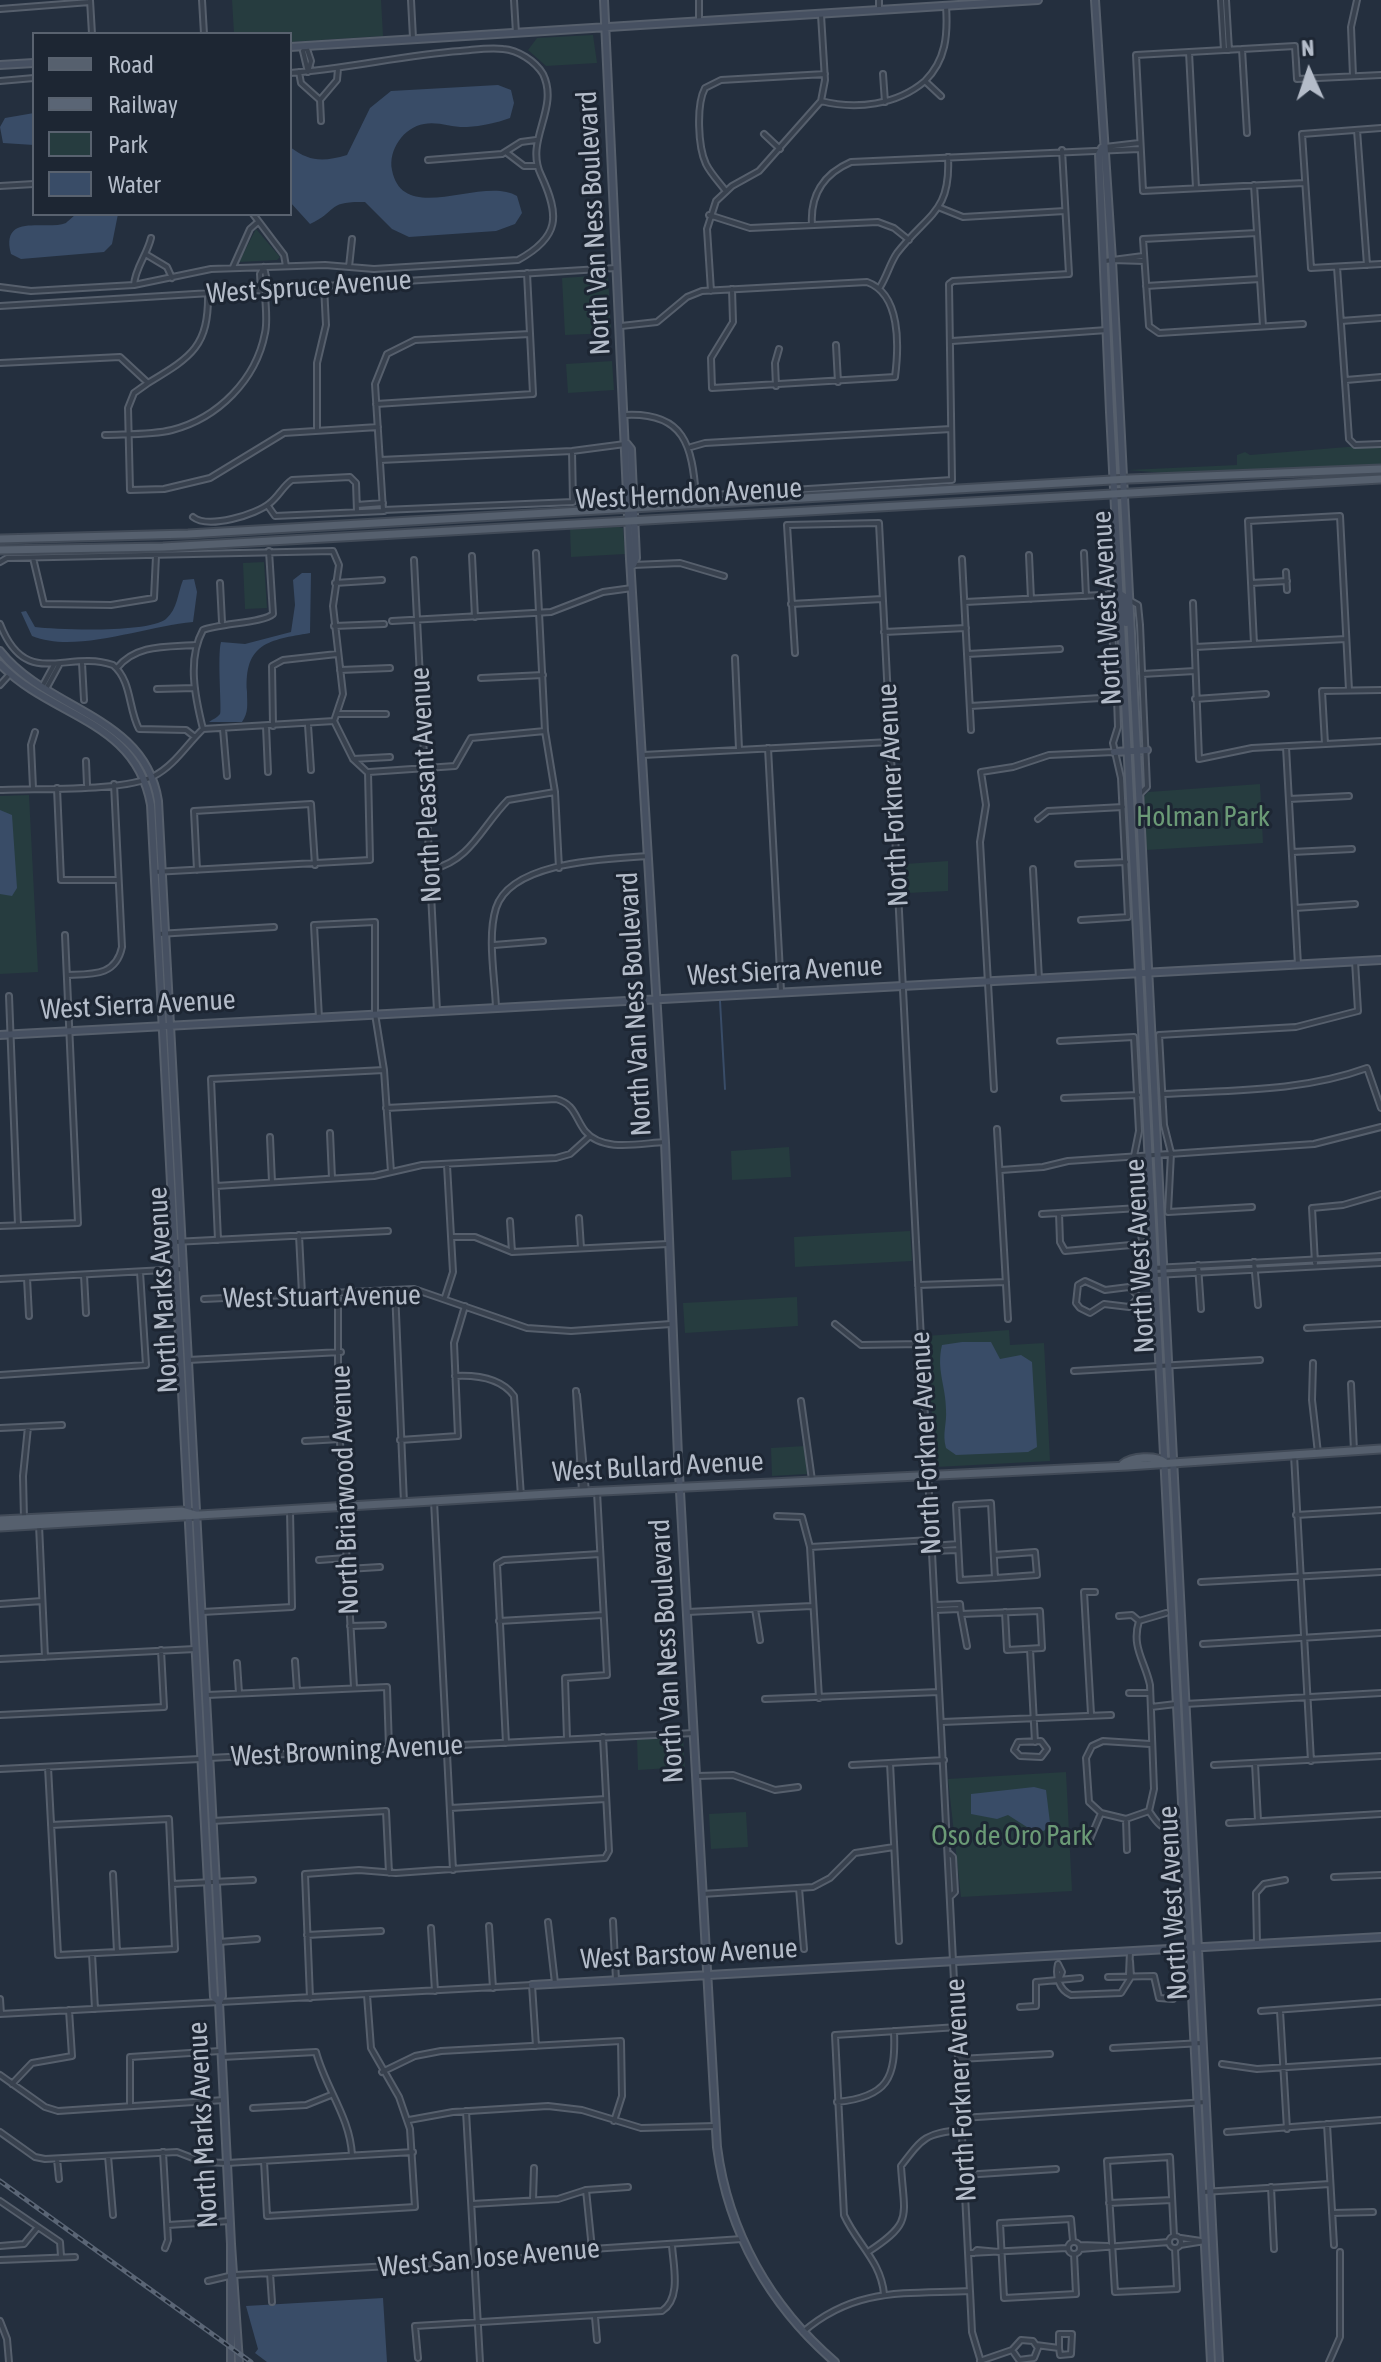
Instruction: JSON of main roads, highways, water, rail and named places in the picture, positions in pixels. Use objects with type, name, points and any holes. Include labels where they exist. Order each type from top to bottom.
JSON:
[{"type":"main road","name":"North Van Ness Boulevard","points":[[604,0],[715,2126],[724,2189],[742,2239],[770,2291],[803,2332],[835,2362]]},
{"type":"main road","points":[[292,47],[1038,0]]},
{"type":"main road","name":"North West Avenue","points":[[1095,0],[1102,148],[1099,154],[1117,365],[1118,480]]},
{"type":"main road","points":[[0,65],[32,63]]},
{"type":"main road","name":"North West Avenue","points":[[1108,260],[1107,330],[1129,600],[1148,974],[1153,1155],[1168,1366],[1170,1568],[1182,1704],[1206,2192],[1219,2362]]},
{"type":"main road","points":[[1107,330],[1112,334],[1113,361],[1117,365]]},
{"type":"main road","name":"West Herndon Avenue","points":[[0,539],[188,534],[1118,480],[1381,469]]},
{"type":"main road","name":"West Herndon Avenue","points":[[0,550],[147,547],[1119,491],[1381,479]]},
{"type":"main road","name":"North West Avenue","points":[[1119,491],[1118,564],[1139,974],[1153,1155]]},
{"type":"main road","points":[[1117,540],[1127,574]]},
{"type":"main road","points":[[1118,564],[1128,591]]},
{"type":"main road","points":[[1120,594],[1125,597],[1126,625],[1130,632]]},
{"type":"main road","name":"North Marks Avenue","points":[[0,651],[14,668],[125,738],[158,801],[167,1026],[183,1242],[178,1318],[201,1616],[207,1882],[214,1997],[219,2002]]},
{"type":"main road","name":"North Marks Avenue","points":[[0,664],[10,674],[115,739],[148,778],[154,872],[162,933]]},
{"type":"main road","points":[[10,674],[44,688]]},
{"type":"main road","points":[[1114,752],[1147,750]]},
{"type":"main road","name":"West Sierra Avenue","points":[[0,1035],[1381,960]]},
{"type":"main road","name":"North Marks Avenue","points":[[167,1026],[174,1242],[188,1360],[195,1649],[212,1821],[222,1996],[219,2002],[231,2244],[231,2362]]},
{"type":"main road","name":"North West Avenue","points":[[1159,1271],[1156,1296],[1182,1640],[1182,1704]]},
{"type":"main road","points":[[178,1318],[184,1356],[188,1360]]},
{"type":"main road","points":[[183,1413],[192,1452]]},
{"type":"main road","name":"West Bullard Avenue","points":[[0,1527],[1123,1464],[1128,1460],[1169,1462],[1381,1449]]},
{"type":"main road","name":"West Bullard Avenue","points":[[0,1520],[111,1519],[191,1514]]},
{"type":"main road","points":[[1170,1568],[1175,1574],[1182,1640]]},
{"type":"main road","points":[[193,1600],[201,1616]]},
{"type":"main road","points":[[195,1649],[204,1676]]},
{"type":"main road","name":"West Barstow Avenue","points":[[532,1985],[1381,1937]]},
{"type":"main road","name":"North West Avenue","points":[[1206,2192],[1203,2241],[1211,2362]]},
{"type":"main road","points":[[1203,2241],[1209,2244],[1214,2281]]},
{"type":"main road","name":"North Marks Avenue","points":[[232,2275],[239,2362]]},
{"type":"main road","points":[[1209,2317],[1218,2351]]},
{"type":"water","points":[[498,85],[511,90],[514,103],[510,118],[473,127],[435,123],[417,126],[399,141],[391,162],[399,187],[411,195],[427,198],[502,191],[517,196],[522,213],[515,224],[496,231],[409,237],[392,229],[365,202],[353,202],[338,205],[310,224],[292,204],[292,148],[317,159],[347,155],[370,108],[391,91]]},
{"type":"water","points":[[32,113],[32,145],[3,143],[0,127],[5,118]]},
{"type":"water","points":[[74,216],[118,216],[112,244],[104,252],[21,259],[11,254],[9,241],[18,228],[66,223]]},
{"type":"water","points":[[302,573],[311,573],[310,633],[271,642],[255,654],[247,676],[247,708],[242,722],[209,722],[220,714],[221,642],[245,644],[291,632],[295,605],[293,580]]},
{"type":"water","points":[[194,579],[197,592],[193,622],[90,641],[50,641],[32,636],[21,612],[26,611],[35,627],[141,627],[166,619],[175,606],[183,580]]},
{"type":"water","points":[[0,810],[12,815],[17,888],[12,896],[0,894]]},
{"type":"water","points":[[991,1342],[1000,1359],[1021,1355],[1032,1362],[1037,1447],[1028,1452],[956,1455],[946,1448],[946,1401],[940,1354],[942,1345]]},
{"type":"water","points":[[1034,1787],[1046,1790],[1050,1823],[1044,1831],[1030,1829],[1008,1815],[997,1819],[971,1814],[971,1794]]},
{"type":"water","points":[[383,2298],[387,2362],[267,2362],[255,2353],[258,2349],[246,2306]]},
{"type":"waterway","points":[[720,1001],[725,1089]]},
{"type":"railway","points":[[0,2181],[251,2362]]},
{"type":"park label","name":"Holman Park","points":[[1203,817]]},
{"type":"park label","name":"Oso de Oro Park","points":[[1012,1836]]}]
